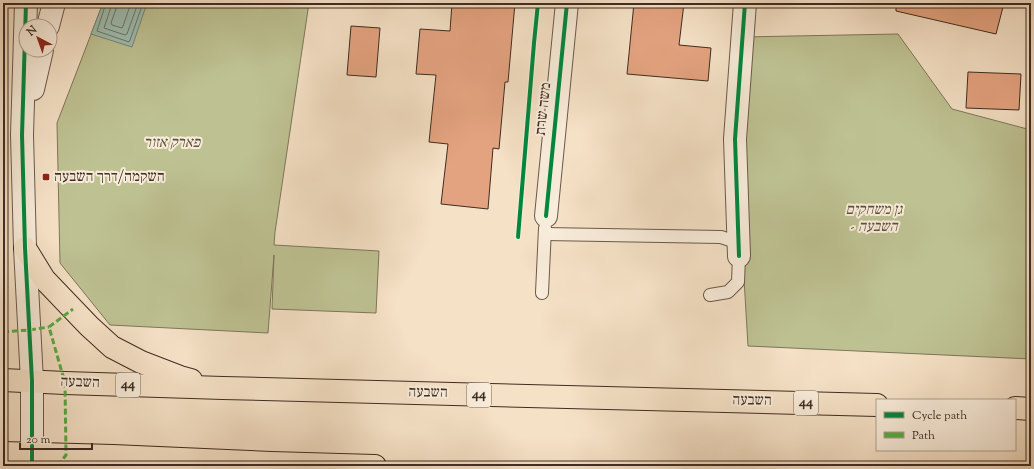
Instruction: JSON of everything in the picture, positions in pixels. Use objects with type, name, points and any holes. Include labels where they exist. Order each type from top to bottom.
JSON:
[{"type":"highway","points":[[25,248],[44,280],[112,347],[141,362],[180,377],[223,388]]},
{"type":"highway","name":"השבעה","points":[[3,380],[223,388],[876,405]]},
{"type":"highway","points":[[1016,408],[1031,408]]},
{"type":"highway","points":[[3,453],[33,460],[112,456],[375,466]]},
{"type":"highway","points":[[86,466],[112,456]]},
{"type":"street","points":[[26,3],[22,135],[25,248],[32,381],[33,460]]},
{"type":"street","points":[[50,18],[54,3]]},
{"type":"street","name":"משה שרת","points":[[545,225],[566,3]]},
{"type":"street","points":[[739,256],[735,139],[745,3]]},
{"type":"street","points":[[22,135],[40,58]]},
{"type":"lane","points":[[542,293],[545,225],[721,237],[733,241],[739,256],[738,282],[728,292],[710,295]]},
{"type":"green space","name":"פארק אזור","points":[[103,3],[309,3],[274,245],[379,251],[376,313],[272,309],[274,255],[268,333],[110,325],[60,263],[57,123]]},
{"type":"green space","name":"גן משחקים - השבעה","points":[[898,34],[952,109],[1031,130],[1031,359],[748,346],[737,161],[741,37]]},
{"type":"water","points":[[103,3],[147,3],[132,47],[91,34]]},
{"type":"building","points":[[452,3],[515,3],[508,82],[505,82],[499,149],[493,148],[488,209],[441,204],[448,144],[429,142],[436,75],[416,74],[420,29],[450,31]]},
{"type":"building","points":[[634,3],[684,3],[679,45],[711,48],[708,81],[627,74]]},
{"type":"building","points":[[896,3],[1004,3],[996,34],[896,11]]},
{"type":"building","points":[[351,26],[380,28],[376,77],[347,75]]},
{"type":"building","points":[[968,72],[1021,74],[1019,110],[966,108]]},
{"type":"marked path","points":[[58,466],[66,455],[65,383],[49,327],[73,309]]},
{"type":"marked path","points":[[3,332],[49,327]]},
{"type":"cycle path","points":[[26,3],[22,135],[25,248],[32,381],[32,466]]},
{"type":"cycle path","points":[[518,237],[538,3]]},
{"type":"cycle path","points":[[546,216],[567,3]]},
{"type":"cycle path","points":[[739,256],[735,139],[745,3]]},
{"type":"place","name":"השקמה/דרך השבעה","points":[[46,177]]}]
